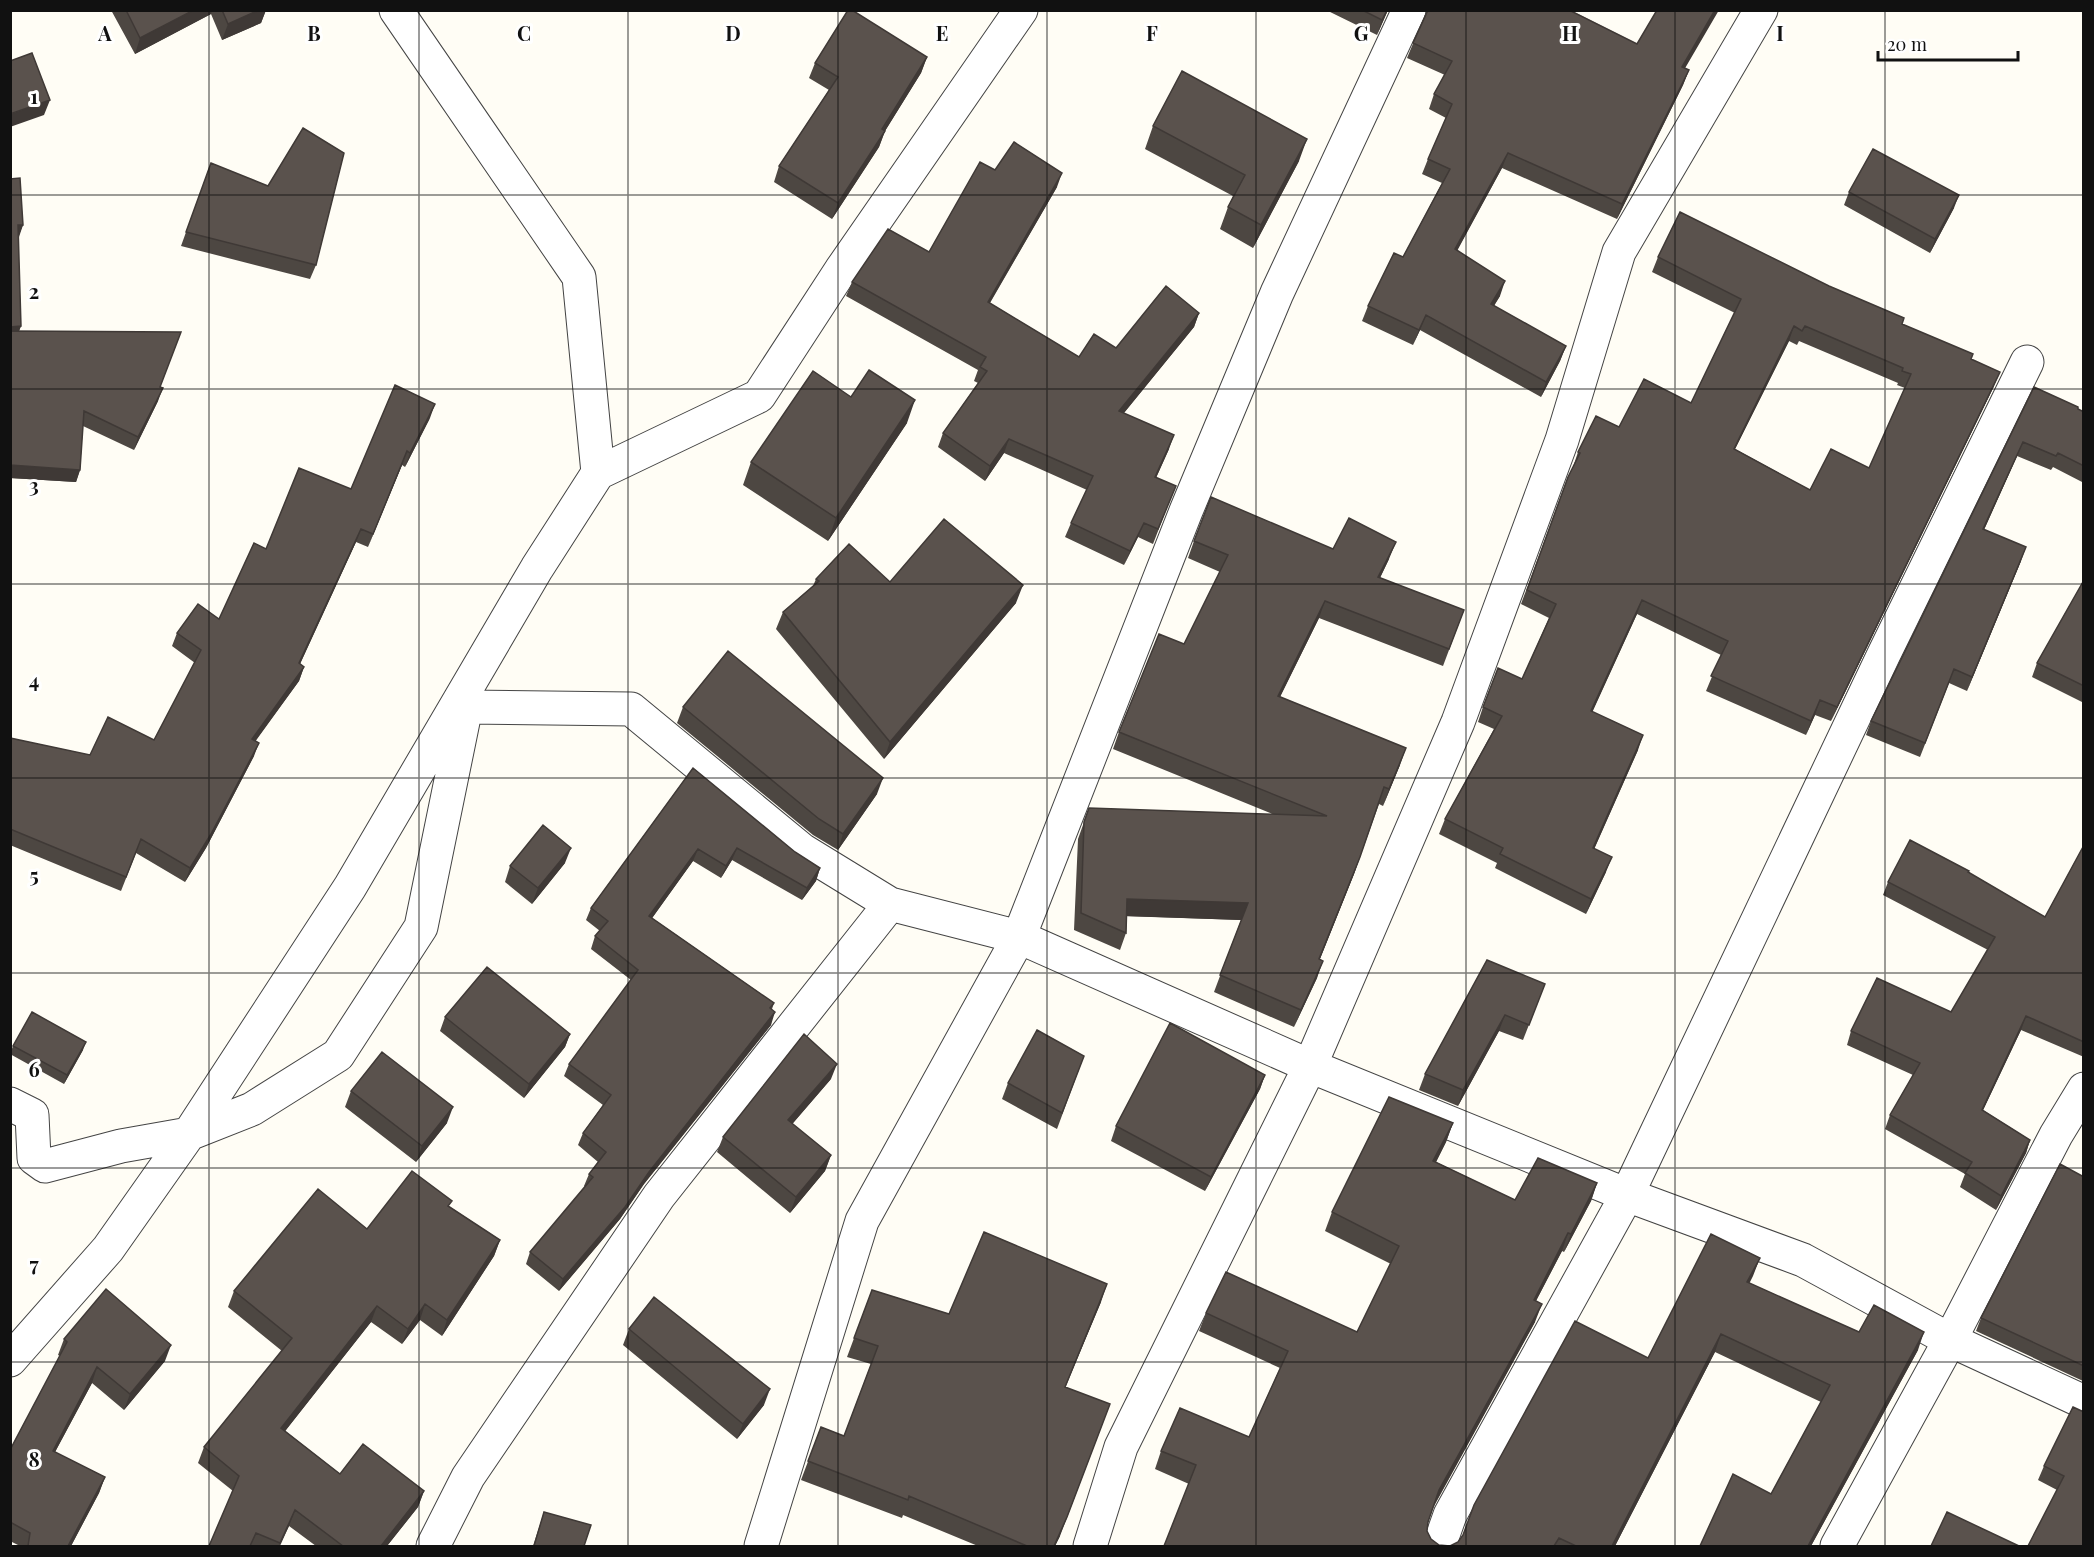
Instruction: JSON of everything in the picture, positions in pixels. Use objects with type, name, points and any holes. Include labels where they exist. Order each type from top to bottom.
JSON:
[{"type":"street","points":[[396,10],[579,277],[598,473]]},
{"type":"street","points":[[10,1360],[108,1249],[189,1134],[350,887],[537,568],[598,473],[759,396],[841,270],[1022,10]]},
{"type":"street","points":[[761,1546],[861,1221],[1019,937],[1186,511],[1277,293],[1409,10]]},
{"type":"street","points":[[1090,1546],[1121,1447],[1310,1066],[1458,722],[1562,440],[1619,252],[1761,10]]},
{"type":"street","points":[[1439,1546],[1450,1515],[1627,1195],[1879,665],[2027,362]]},
{"type":"street","points":[[10,1104],[32,1115],[33,1158],[45,1167],[121,1146],[189,1134],[252,1109],[338,1054],[421,927],[466,707],[631,709],[802,850],[890,904],[1019,937],[1310,1066],[1627,1195],[1803,1260],[1950,1340],[2084,1402]]},
{"type":"street","points":[[433,1546],[468,1477],[658,1196],[890,904]]},
{"type":"street","points":[[1837,1546],[1950,1340],[2056,1135],[2084,1089]]},
{"type":"building","points":[[126,10],[194,10],[140,38]]},
{"type":"building","points":[[222,10],[259,10],[228,24]]},
{"type":"building","points":[[848,10],[852,10],[927,57],[882,129],[885,131],[838,203],[779,166],[838,77],[815,63]]},
{"type":"building","points":[[1362,10],[1387,10],[1382,20]]},
{"type":"building","points":[[1428,10],[1569,10],[1637,44],[1657,10],[1715,10],[1682,67],[1689,70],[1622,204],[1508,153],[1455,249],[1505,281],[1491,304],[1566,346],[1546,382],[1426,315],[1419,330],[1368,306],[1394,253],[1403,257],[1450,169],[1428,159],[1452,104],[1434,94],[1452,61],[1413,43]]},
{"type":"building","points":[[32,53],[50,100],[10,114],[10,61]]},
{"type":"building","points":[[1182,71],[1307,139],[1261,225],[1228,207],[1245,175],[1153,126]]},
{"type":"building","points":[[303,128],[344,153],[316,265],[186,232],[211,163],[268,186]]},
{"type":"building","points":[[1014,142],[1062,173],[988,302],[1079,357],[1094,334],[1116,348],[1166,286],[1199,313],[1119,411],[1174,435],[1155,477],[1176,486],[1158,529],[1144,523],[1130,551],[1071,523],[1093,476],[1009,439],[990,466],[943,433],[987,371],[980,367],[986,357],[852,282],[888,229],[929,252],[980,162],[995,170]]},
{"type":"building","points":[[1873,149],[1959,195],[1935,239],[1849,192]]},
{"type":"building","points":[[20,178],[23,225],[18,225],[21,326],[10,327],[10,179]]},
{"type":"building","points":[[1680,212],[1829,286],[1904,318],[1902,324],[1973,354],[1971,359],[2000,372],[1837,707],[1820,700],[1811,721],[1711,676],[1728,641],[1642,600],[1591,711],[1643,735],[1593,848],[1612,857],[1591,899],[1500,854],[1503,848],[1445,819],[1502,716],[1483,707],[1498,668],[1522,679],[1556,604],[1527,590],[1568,477],[1596,416],[1619,427],[1644,379],[1691,403],[1741,299],[1658,257]],"holes":[[[1794,326],[1802,331],[1805,326],[1903,368],[1902,371],[1911,374],[1869,468],[1831,449],[1810,490],[1734,449]]]},
{"type":"building","points":[[10,331],[181,332],[160,387],[163,388],[138,437],[84,411],[80,470],[10,465]]},
{"type":"building","points":[[869,370],[915,400],[836,518],[751,462],[813,371],[851,397]]},
{"type":"building","points":[[395,385],[435,404],[410,453],[407,451],[373,534],[361,529],[299,663],[304,667],[252,739],[259,743],[211,834],[190,868],[141,839],[126,877],[10,829],[10,738],[90,755],[108,717],[154,740],[201,650],[177,633],[198,604],[219,619],[254,543],[266,549],[299,468],[351,489]]},
{"type":"building","points":[[2034,387],[2084,412],[2084,466],[2058,453],[2056,456],[2023,442],[1983,529],[2026,547],[1972,677],[1954,669],[1925,743],[1871,721]]},
{"type":"building","points":[[1211,497],[1333,549],[1349,518],[1396,542],[1378,577],[1464,610],[1449,649],[1325,601],[1278,696],[1406,748],[1389,789],[1384,787],[1360,857],[1319,959],[1323,961],[1301,1010],[1220,975],[1248,903],[1127,899],[1126,933],[1081,913],[1084,822],[1089,808],[1327,816],[1119,732],[1159,634],[1184,644],[1228,555],[1194,541]]},
{"type":"building","points":[[944,519],[1023,585],[890,742],[783,612],[819,581],[816,579],[849,544],[890,582]]},
{"type":"building","points":[[2084,580],[2084,686],[2037,663]]},
{"type":"building","points":[[728,651],[883,778],[843,834],[819,819],[683,707]]},
{"type":"building","points":[[693,768],[795,852],[820,868],[807,888],[737,848],[726,866],[698,849],[649,916],[774,1003],[770,1008],[775,1012],[649,1172],[625,1207],[563,1279],[530,1252],[593,1177],[589,1174],[606,1152],[583,1133],[611,1095],[569,1064],[638,970],[595,936],[608,921],[591,908]]},
{"type":"building","points":[[543,825],[571,848],[538,888],[510,866]]},
{"type":"building","points":[[1910,840],[1969,871],[2045,917],[2084,845],[2084,1042],[2026,1016],[1982,1110],[2030,1140],[2001,1196],[1965,1173],[1972,1162],[1890,1115],[1920,1063],[1851,1031],[1877,978],[1951,1012],[1995,937],[1888,882]]},
{"type":"building","points":[[1487,960],[1545,984],[1529,1025],[1505,1015],[1463,1090],[1425,1074]]},
{"type":"building","points":[[487,967],[570,1034],[529,1084],[445,1017]]},
{"type":"building","points":[[32,1012],[86,1042],[67,1075],[13,1046]]},
{"type":"building","points":[[1170,1023],[1265,1075],[1211,1177],[1116,1126]]},
{"type":"building","points":[[1037,1030],[1084,1056],[1062,1113],[1008,1083]]},
{"type":"building","points":[[804,1034],[837,1064],[788,1120],[831,1155],[796,1197],[723,1137]]},
{"type":"building","points":[[382,1052],[453,1107],[422,1146],[351,1091]]},
{"type":"building","points":[[1389,1097],[1453,1123],[1433,1161],[1515,1200],[1538,1158],[1597,1183],[1571,1234],[1568,1233],[1534,1300],[1542,1304],[1439,1490],[1427,1531],[1431,1539],[1439,1545],[1450,1546],[1164,1546],[1196,1465],[1161,1451],[1180,1408],[1249,1437],[1288,1351],[1206,1313],[1226,1272],[1357,1332],[1399,1246],[1332,1212]]},
{"type":"building","points":[[2060,1164],[2084,1177],[2084,1366],[1981,1318]]},
{"type":"building","points":[[412,1171],[452,1201],[448,1206],[500,1240],[447,1320],[425,1304],[408,1329],[377,1306],[281,1428],[340,1474],[363,1444],[424,1491],[381,1546],[343,1546],[295,1510],[280,1543],[256,1533],[250,1546],[209,1546],[239,1476],[204,1447],[292,1338],[234,1291],[318,1189],[367,1229]]},
{"type":"building","points":[[984,1232],[1107,1284],[1065,1387],[1110,1404],[1054,1546],[1027,1546],[909,1496],[908,1500],[808,1461],[821,1427],[844,1436],[878,1346],[854,1338],[872,1290],[949,1314]]},
{"type":"building","points":[[1711,1234],[1760,1258],[1747,1282],[1859,1332],[1874,1305],[1924,1332],[1808,1546],[1700,1546],[1733,1474],[1771,1494],[1830,1385],[1721,1334],[1612,1546],[1576,1546],[1559,1538],[1554,1546],[1450,1546],[1458,1542],[1463,1535],[1474,1505],[1575,1321],[1648,1358]]},
{"type":"building","points":[[106,1289],[171,1345],[130,1394],[97,1367],[53,1451],[105,1477],[68,1546],[28,1546],[30,1533],[10,1522],[10,1450],[67,1342],[64,1339]]},
{"type":"building","points":[[654,1297],[770,1389],[743,1424],[629,1329]]},
{"type":"building","points":[[2073,1407],[2084,1412],[2084,1546],[2028,1546],[2064,1476],[2044,1466]]},
{"type":"building","points":[[544,1512],[591,1525],[584,1546],[534,1546]]},
{"type":"building","points":[[1947,1512],[2019,1546],[1931,1546]]}]
